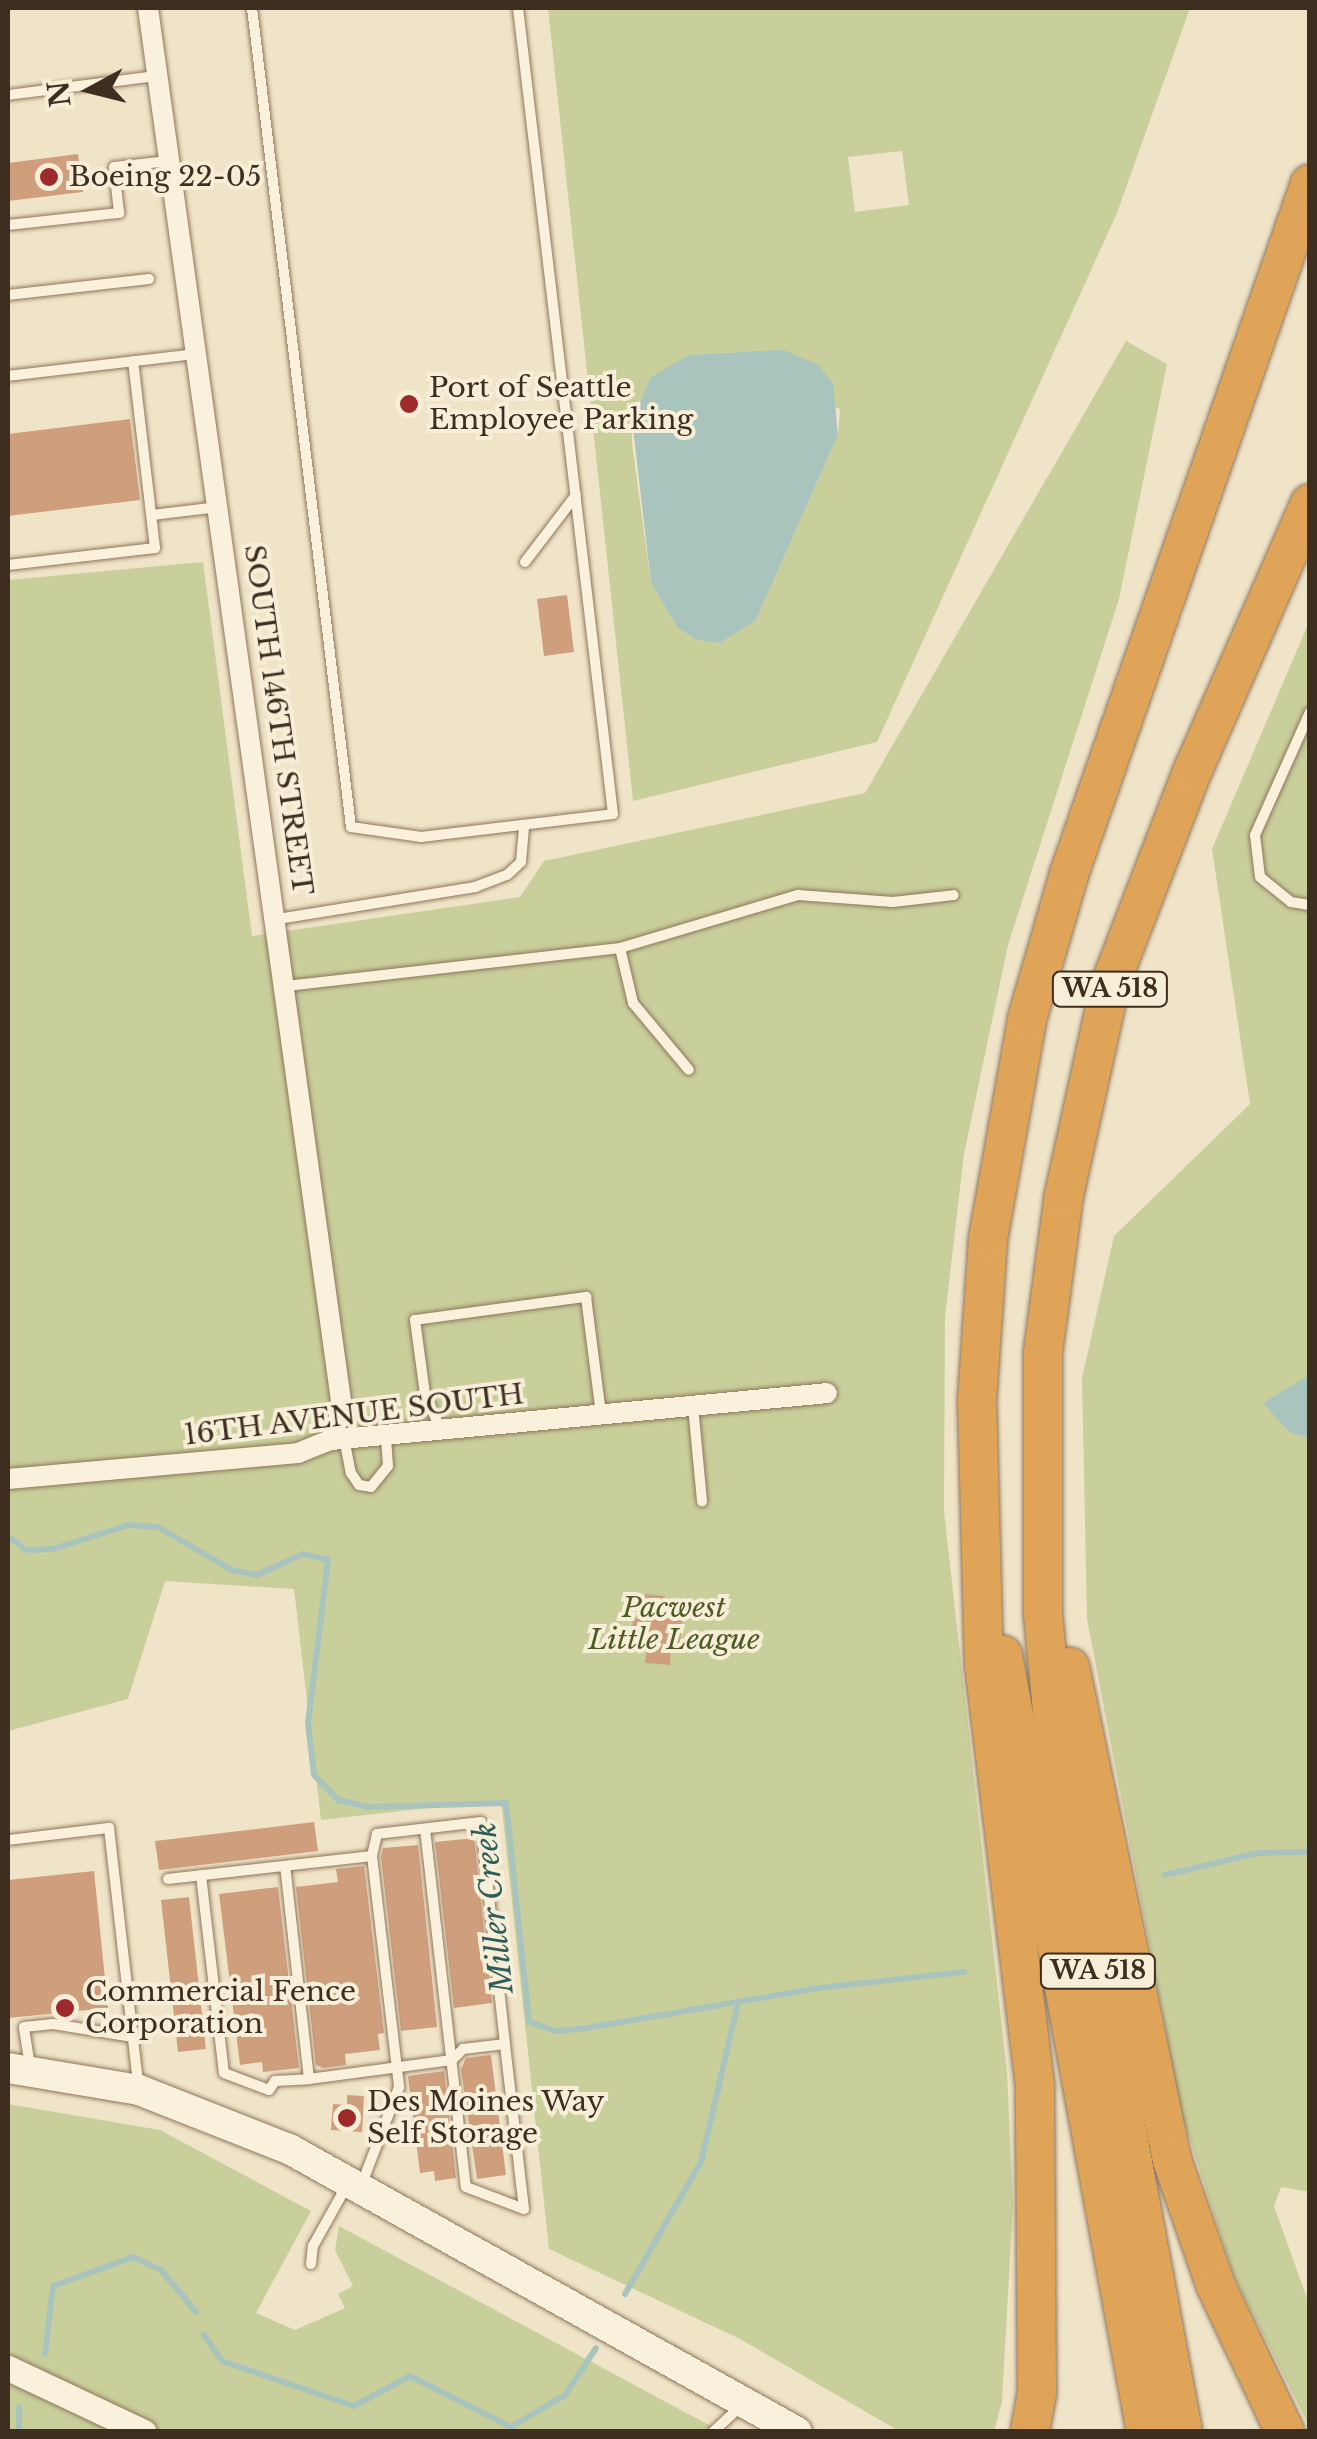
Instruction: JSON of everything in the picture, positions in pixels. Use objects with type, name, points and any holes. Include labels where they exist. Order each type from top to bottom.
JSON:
[{"type":"highway","name":"WA 518","points":[[1146,2432],[1044,1866],[987,1595],[977,1401],[983,1288],[1027,1019],[1120,719],[1310,184]]},
{"type":"highway","name":"WA 518","points":[[1183,2432],[1055,1743],[1040,1507],[1043,1352],[1068,1177],[1111,982],[1193,770],[1310,504]]},
{"type":"highway","points":[[1040,1507],[1105,1855],[1172,2160],[1216,2286],[1285,2432]]},
{"type":"highway","points":[[987,1595],[987,1717],[1035,2086],[1037,2394],[1030,2432]]},
{"type":"main road","points":[[19,2068],[139,2090],[291,2150],[796,2432]]},
{"type":"street","name":"SOUTH 146TH STREET","points":[[148,8],[287,986],[342,1408],[338,1439]]},
{"type":"street","name":"16TH AVENUE SOUTH","points":[[8,1479],[298,1453],[338,1439],[827,1393]]},
{"type":"street","points":[[8,2368],[144,2432]]},
{"type":"lane","points":[[252,8],[351,827],[422,837],[613,814],[518,8]]},
{"type":"lane","points":[[8,95],[158,76]]},
{"type":"lane","points":[[8,225],[118,213],[114,167],[170,161]]},
{"type":"lane","points":[[8,295],[149,280]]},
{"type":"lane","points":[[8,376],[197,354]]},
{"type":"lane","points":[[8,565],[156,548],[134,361]]},
{"type":"lane","points":[[524,562],[576,495]]},
{"type":"lane","points":[[152,515],[219,507]]},
{"type":"lane","points":[[1310,712],[1255,835],[1260,877],[1291,902],[1310,905]]},
{"type":"lane","points":[[278,919],[475,888],[520,862],[524,825]]},
{"type":"lane","points":[[287,986],[620,948],[798,895],[893,902],[954,894]]},
{"type":"lane","points":[[620,948],[633,1003],[690,1070]]},
{"type":"lane","points":[[440,1429],[424,1394],[415,1320],[586,1297],[602,1414]]},
{"type":"lane","points":[[693,1406],[702,1502]]},
{"type":"lane","points":[[338,1439],[350,1473],[359,1485],[371,1487],[388,1466],[386,1434]]},
{"type":"lane","points":[[311,2264],[313,2246],[355,2184],[398,2087],[372,1856],[377,1834],[482,1822],[524,2209],[466,2187],[425,1829]]},
{"type":"lane","points":[[8,1840],[109,1828],[139,2090]]},
{"type":"lane","points":[[168,1879],[372,1856]]},
{"type":"lane","points":[[285,1866],[309,2079]]},
{"type":"lane","points":[[201,1875],[224,2073],[269,2090],[276,2081],[452,2060],[463,2050],[505,2044]]},
{"type":"lane","points":[[19,2068],[24,2027],[53,2024],[133,2038]]},
{"type":"lane","points":[[713,2432],[745,2402]]},
{"type":"green space","points":[[548,8],[1190,8],[1117,213],[877,742],[633,801]],"holes":[[[902,151],[909,205],[855,212],[848,157]],[[690,355],[840,409],[838,435],[756,620],[720,643],[696,640],[677,627],[651,583],[632,444],[632,419],[651,377]]]},
{"type":"green space","name":"Pacwest Little League","points":[[1126,341],[1167,364],[1119,599],[1008,945],[964,1154],[945,1317],[944,1511],[1007,2072],[1013,2204],[1002,2402],[994,2431],[899,2431],[740,2339],[549,2249],[501,1800],[321,1820],[294,1589],[165,1581],[128,1699],[8,1731],[8,580],[203,562],[252,936],[520,897],[544,861],[865,793]]},
{"type":"green space","points":[[1309,622],[1310,2192],[1281,2187],[1274,2206],[1309,2304],[1309,2426],[1234,2276],[1182,2116],[1087,1619],[1082,1378],[1114,1236],[1250,1104],[1212,849]]},
{"type":"green space","points":[[8,2104],[160,2130],[311,2211],[256,2313],[295,2330],[345,2308],[338,2294],[353,2286],[335,2250],[339,2226],[720,2431],[8,2431]]},
{"type":"water","points":[[784,350],[818,365],[833,383],[838,435],[756,620],[720,643],[696,640],[677,627],[651,583],[632,419],[651,377],[689,355]]},
{"type":"water","points":[[1309,1375],[1309,1438],[1289,1432],[1263,1403]]},
{"type":"building","name":"Boeing 22-05","points":[[78,154],[83,192],[8,201],[8,163]]},
{"type":"building","points":[[130,419],[140,500],[8,516],[8,434]]},
{"type":"building","points":[[567,595],[574,652],[544,656],[537,599]]},
{"type":"building","points":[[645,1594],[665,1596],[663,1618],[682,1619],[680,1647],[671,1647],[670,1665],[645,1663],[647,1644],[631,1643],[633,1618],[644,1619]]},
{"type":"building","points":[[314,1822],[318,1851],[159,1870],[155,1841]]},
{"type":"building","points":[[474,1838],[492,2003],[454,2008],[435,1842]]},
{"type":"building","points":[[418,1845],[437,2027],[401,2031],[381,1857],[383,1848]]},
{"type":"building","points":[[364,1866],[384,2033],[378,2034],[380,2050],[345,2054],[346,2065],[323,2068],[316,2065],[296,1887],[338,1882],[336,1869]]},
{"type":"building","points":[[94,1871],[108,2008],[8,2018],[8,1880]]},
{"type":"building","points":[[278,1887],[299,2068],[263,2072],[262,2062],[240,2065],[219,1894]]},
{"type":"building","points":[[189,1897],[206,2049],[178,2052],[161,1900]]},
{"type":"building","points":[[491,2055],[506,2175],[477,2179],[461,2069],[466,2058]]},
{"type":"building","points":[[444,2071],[456,2178],[435,2181],[434,2171],[420,2173],[408,2076]]},
{"type":"building","name":"Des Moines Way Self Storage","points":[[347,2095],[364,2096],[362,2132],[331,2130],[333,2104],[347,2105]]},
{"type":"waterway","name":"Miller Creek","points":[[8,1536],[26,1550],[53,1549],[128,1525],[158,1527],[232,1570],[257,1575],[303,1554],[328,1560],[308,1723],[314,1775],[338,1800],[368,1807],[506,1803],[529,2022],[555,2031],[587,2028],[818,1988],[964,1972]]},
{"type":"waterway","name":"Miller Creek","points":[[1165,1875],[1258,1853],[1310,1852]]},
{"type":"waterway","name":"Miller Creek","points":[[625,2294],[701,2162],[738,2003]]},
{"type":"waterway","points":[[45,2354],[53,2286],[133,2257],[161,2270],[196,2312]]},
{"type":"waterway","name":"Miller Creek","points":[[204,2335],[222,2361],[354,2406],[410,2376],[511,2427],[565,2395],[596,2348]]},
{"type":"waterway","points":[[19,2407],[19,2432]]},
{"type":"place","name":"Boeing 22-05","points":[[49,177]]},
{"type":"place","name":"Port of Seattle Employee Parking","points":[[409,404]]},
{"type":"place","name":"Commercial Fence Corporation","points":[[65,2008]]},
{"type":"place","name":"Des Moines Way Self Storage","points":[[347,2118]]}]
